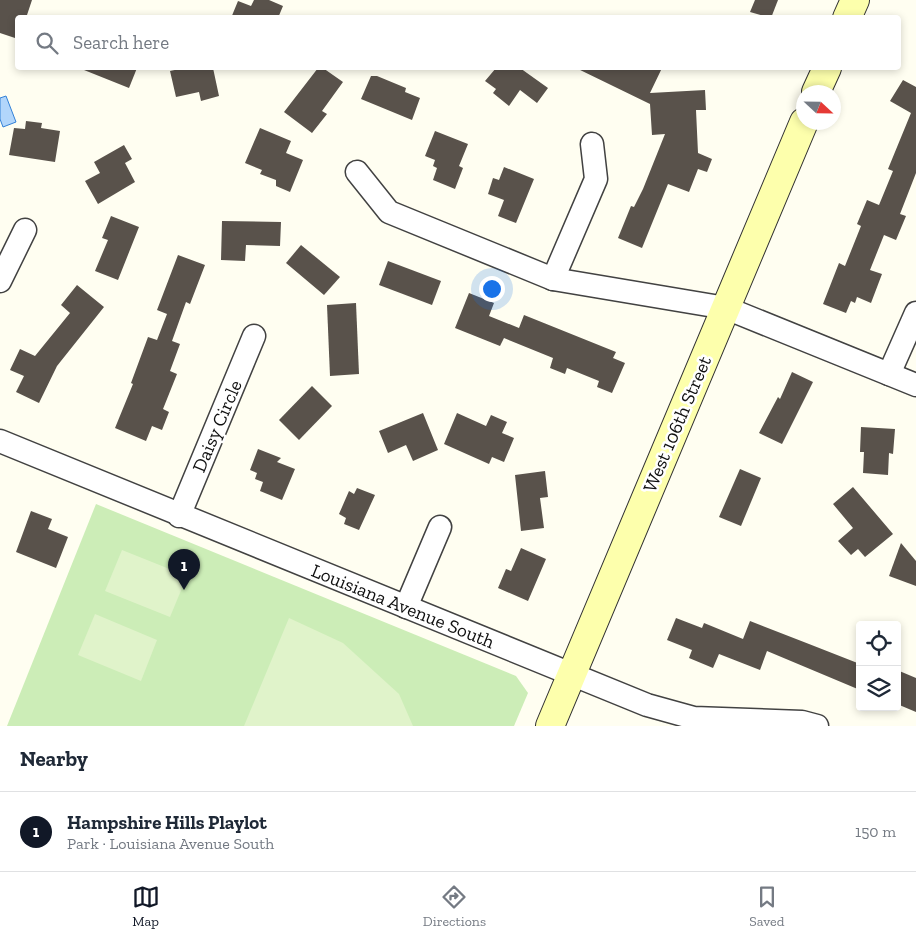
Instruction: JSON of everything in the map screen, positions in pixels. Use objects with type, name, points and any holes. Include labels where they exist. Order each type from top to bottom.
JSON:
[{"type":"street","points":[[849,15],[855,0]]},
{"type":"street","points":[[819,85],[825,70]]},
{"type":"street","name":"West 106th Street","points":[[550,726],[801,130]]},
{"type":"street","points":[[553,278],[596,179],[592,144]]},
{"type":"street","points":[[357,172],[389,212],[553,278],[726,308],[916,385]]},
{"type":"street","points":[[0,281],[25,230]]},
{"type":"street","points":[[889,374],[916,313]]},
{"type":"street","name":"Daisy Circle","points":[[179,516],[254,336]]},
{"type":"street","name":"Louisiana Avenue South","points":[[0,441],[179,516],[647,705],[694,718],[802,722],[817,726]]},
{"type":"street","points":[[406,607],[440,527]]},
{"type":"green space","points":[[96,504],[516,676],[528,693],[514,726],[7,726]]},
{"type":"green space","points":[[122,550],[187,576],[170,617],[105,591]]},
{"type":"green space","points":[[95,614],[157,640],[141,681],[78,655]]},
{"type":"green space","points":[[289,618],[343,643],[399,694],[413,726],[244,726]]},
{"type":"water","points":[[6,96],[16,122],[3,127],[0,119],[0,98]]},
{"type":"building","points":[[0,0],[32,0],[27,15],[15,15],[15,38],[0,33]]},
{"type":"building","points":[[254,0],[269,0],[283,6],[279,15],[232,15],[238,1],[251,6]]},
{"type":"building","points":[[755,0],[778,0],[772,15],[760,15],[750,12]]},
{"type":"building","points":[[84,70],[136,70],[129,88]]},
{"type":"building","points":[[213,70],[219,96],[201,101],[199,92],[176,97],[170,71]]},
{"type":"building","points":[[316,70],[326,70],[343,82],[322,111],[327,114],[312,133],[284,112]]},
{"type":"building","points":[[494,70],[523,70],[548,88],[537,103],[520,90],[509,106],[493,93],[496,89],[485,81]]},
{"type":"building","points":[[580,70],[661,70],[650,93],[705,90],[706,110],[696,110],[698,153],[712,159],[707,172],[698,169],[689,192],[668,184],[642,248],[618,238],[631,206],[634,207],[643,189],[665,134],[652,135],[650,104]]},
{"type":"building","points":[[371,76],[377,76],[406,88],[405,92],[420,98],[412,120],[361,99]]},
{"type":"building","points":[[903,80],[916,87],[916,173],[900,214],[906,216],[896,240],[884,235],[870,270],[882,274],[871,303],[857,297],[855,303],[851,301],[846,313],[823,304],[839,263],[845,266],[861,226],[857,224],[867,200],[879,205],[893,171],[888,169],[911,113],[890,101]]},
{"type":"building","points":[[26,121],[42,123],[41,128],[60,131],[55,162],[9,155],[14,128],[25,129]]},
{"type":"building","points":[[260,128],[291,141],[286,153],[303,160],[290,192],[276,186],[276,180],[260,174],[262,170],[245,163]]},
{"type":"building","points":[[435,131],[468,144],[459,166],[463,168],[455,189],[433,180],[437,168],[433,166],[435,160],[425,156]]},
{"type":"building","points":[[124,145],[132,159],[125,163],[135,182],[98,204],[85,181],[100,173],[94,162]]},
{"type":"building","points":[[504,167],[534,179],[516,223],[498,216],[504,200],[488,194],[493,178],[499,180]]},
{"type":"building","points":[[111,216],[139,227],[118,280],[95,271],[108,240],[102,238]]},
{"type":"building","points":[[222,221],[281,222],[280,246],[246,245],[245,261],[221,260]]},
{"type":"building","points":[[301,245],[340,277],[324,295],[286,263]]},
{"type":"building","points":[[178,255],[205,265],[190,304],[186,302],[172,341],[180,344],[170,371],[177,374],[163,409],[169,412],[162,430],[152,426],[146,441],[115,428],[133,384],[131,383],[148,337],[157,340],[167,314],[157,310]]},
{"type":"building","points":[[388,261],[441,281],[432,305],[379,285]]},
{"type":"building","points":[[77,285],[104,307],[57,366],[39,403],[16,392],[24,376],[10,370],[20,349],[35,356],[70,313],[61,305]]},
{"type":"building","points":[[469,293],[494,303],[489,316],[519,328],[524,315],[616,352],[613,358],[625,363],[612,393],[597,387],[599,381],[567,368],[565,374],[550,368],[553,358],[504,338],[500,346],[455,328]]},
{"type":"building","points":[[356,303],[359,374],[330,376],[327,305]]},
{"type":"building","points":[[792,372],[813,382],[782,444],[759,433],[778,397],[780,399]]},
{"type":"building","points":[[312,386],[332,406],[299,440],[279,420]]},
{"type":"building","points":[[423,413],[438,450],[413,461],[406,445],[388,453],[379,431]]},
{"type":"building","points":[[457,413],[486,426],[491,415],[507,422],[502,433],[514,438],[504,462],[492,457],[489,464],[444,444]]},
{"type":"building","points":[[861,427],[895,429],[893,454],[889,453],[888,475],[863,473],[864,452],[860,452]]},
{"type":"building","points":[[258,449],[281,458],[277,462],[295,469],[282,500],[260,491],[263,482],[255,479],[257,473],[250,470]]},
{"type":"building","points":[[740,469],[761,478],[741,526],[719,517]]},
{"type":"building","points":[[545,471],[548,497],[540,498],[544,528],[521,531],[515,475]]},
{"type":"building","points":[[853,487],[893,534],[865,557],[858,549],[851,555],[838,541],[853,528],[833,504]]},
{"type":"building","points":[[357,488],[375,495],[359,530],[344,524],[346,518],[339,514],[349,491],[354,494]]},
{"type":"building","points":[[31,511],[52,519],[48,529],[68,537],[56,568],[16,552]]},
{"type":"building","points":[[901,543],[916,561],[916,586],[889,576]]},
{"type":"building","points":[[521,548],[546,559],[528,601],[498,588],[506,569],[511,571]]},
{"type":"building","points":[[676,618],[702,628],[704,623],[743,639],[750,621],[856,662],[856,688],[767,651],[760,670],[719,654],[713,668],[689,658],[692,650],[667,640]]},
{"type":"building","points":[[901,672],[916,678],[916,712],[901,706]]},
{"type":"place","name":"Hampshire Hills Playlot","points":[[184,590]]}]
